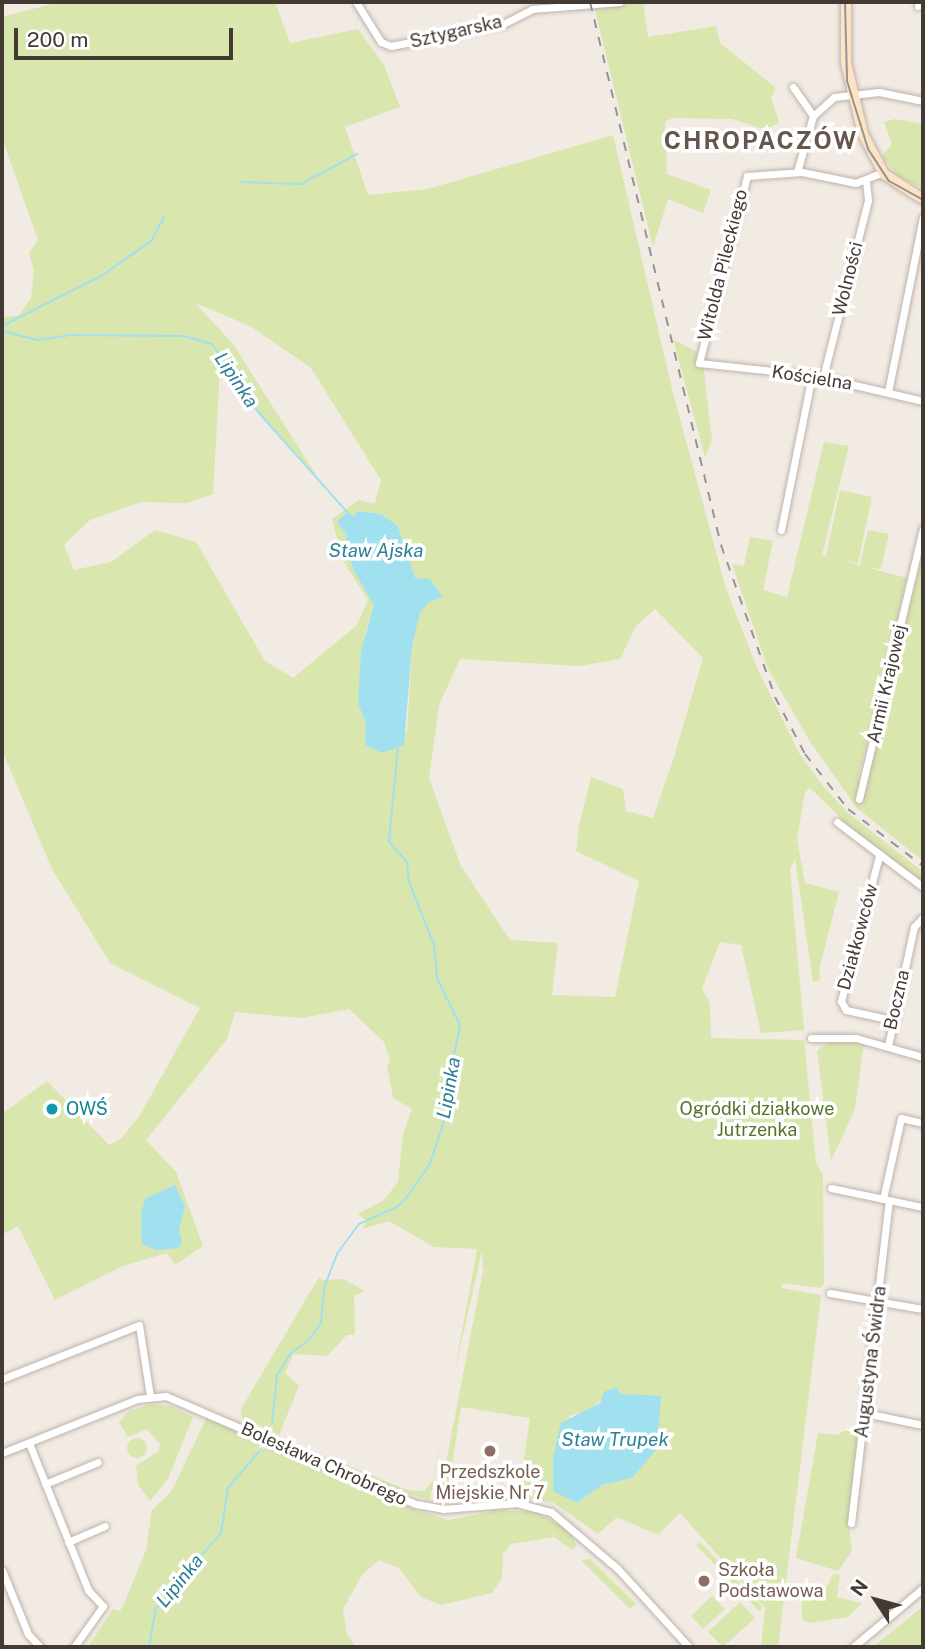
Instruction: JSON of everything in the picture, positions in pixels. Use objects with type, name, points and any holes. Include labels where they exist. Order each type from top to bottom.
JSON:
[{"type":"street","name":"Sztygarska","points":[[356,2],[381,42],[391,47],[503,24],[532,9],[620,2]]},
{"type":"street","points":[[846,2],[844,45],[851,94],[866,142],[883,172],[901,188],[923,198]]},
{"type":"street","points":[[793,87],[813,116]]},
{"type":"street","points":[[883,172],[866,182],[797,172],[813,116],[834,97],[851,94],[879,92],[923,101]]},
{"type":"street","name":"Witolda Pileckiego","points":[[699,363],[744,180],[751,174],[797,172]]},
{"type":"street","name":"Wolności","points":[[823,377],[868,200],[866,182]]},
{"type":"street","points":[[888,392],[923,217]]},
{"type":"street","name":"Kościelna","points":[[699,363],[812,374],[923,401]]},
{"type":"street","points":[[781,530],[812,374]]},
{"type":"street","name":"Armii Krajowej","points":[[859,799],[923,528]]},
{"type":"street","points":[[837,822],[878,856],[923,887]]},
{"type":"street","name":"Działkowców","points":[[878,856],[841,1001],[846,1010],[892,1020]]},
{"type":"street","name":"Boczna","points":[[888,1045],[914,927],[923,917]]},
{"type":"street","points":[[811,1038],[840,1036],[888,1045],[923,1057]]},
{"type":"street","name":"Augustyna Świdra","points":[[851,1523],[878,1301],[886,1200],[901,1118],[923,1123]]},
{"type":"street","points":[[831,1188],[923,1208]]},
{"type":"street","points":[[830,1293],[923,1309]]},
{"type":"street","points":[[2,1379],[139,1325],[148,1359],[150,1396],[2,1454]]},
{"type":"street","name":"Bolesława Chrobrego","points":[[150,1396],[188,1403],[415,1504],[443,1509],[517,1503],[551,1512],[625,1577],[689,1647]]},
{"type":"street","points":[[865,1413],[923,1425]]},
{"type":"street","points":[[29,1443],[88,1590],[103,1606],[74,1647]]},
{"type":"street","points":[[45,1484],[98,1462]]},
{"type":"street","points":[[68,1542],[105,1526]]},
{"type":"street","points":[[2,1570],[28,1634],[40,1647]]},
{"type":"street","points":[[853,1647],[923,1588]]},
{"type":"green space","name":"Ogródki działkowe Jutrzenka","points":[[59,2],[275,2],[290,43],[358,29],[384,65],[400,107],[345,127],[368,195],[428,189],[613,135],[672,389],[726,589],[758,670],[799,753],[823,786],[847,812],[923,872],[923,883],[857,834],[810,788],[805,792],[797,839],[805,883],[839,892],[819,970],[820,980],[813,982],[795,859],[790,869],[804,1030],[761,1033],[741,945],[720,942],[702,989],[710,1003],[711,1038],[804,1040],[816,1163],[823,1175],[824,1284],[820,1288],[782,1283],[781,1288],[821,1295],[778,1647],[761,1647],[765,1608],[680,1513],[658,1535],[617,1517],[598,1534],[554,1503],[512,1495],[510,1490],[519,1491],[530,1418],[461,1407],[449,1485],[503,1490],[502,1496],[439,1499],[483,1271],[498,1274],[483,1270],[482,1251],[454,1375],[477,1249],[434,1247],[389,1221],[362,1229],[367,1221],[358,1214],[384,1200],[398,1182],[403,1134],[412,1109],[393,1098],[387,1066],[390,1060],[384,1042],[349,1009],[301,1018],[235,1012],[227,1039],[146,1140],[176,1172],[203,1246],[175,1265],[167,1253],[123,1266],[55,1300],[18,1226],[2,1235],[2,1114],[47,1081],[109,1145],[121,1139],[140,1115],[200,1008],[110,963],[52,869],[2,750],[2,317],[18,316],[31,298],[34,270],[29,253],[38,240],[2,138],[2,17]],"holes":[[[195,303],[250,326],[311,368],[381,480],[375,504],[359,500],[332,519],[342,559],[368,600],[357,625],[293,678],[265,661],[196,542],[155,530],[111,562],[74,570],[64,545],[90,520],[141,502],[187,503],[213,494],[220,370],[213,349],[246,398],[320,481],[233,344]],[[357,511],[381,514],[398,526],[415,579],[442,597],[429,602],[420,613],[412,647],[407,733],[365,745],[366,723],[358,704],[366,630],[375,605],[354,571],[345,547],[347,536],[338,520],[354,516]],[[655,609],[703,658],[653,818],[626,811],[623,789],[591,777],[576,851],[639,881],[615,997],[552,995],[558,943],[510,940],[461,866],[429,778],[439,705],[460,659],[579,666],[620,659],[636,626]],[[616,1387],[621,1394],[643,1397],[632,1478],[602,1485],[577,1503],[569,1416],[588,1411]]]},
{"type":"green space","points":[[616,2],[643,2],[648,37],[716,26],[720,43],[776,88],[771,98],[779,122],[767,130],[732,119],[672,118],[665,122],[667,174],[711,190],[703,213],[668,199],[653,247],[595,10]]},
{"type":"green space","points":[[895,119],[923,124],[923,188],[900,178],[882,156],[892,144],[884,122]]},
{"type":"green space","points":[[673,339],[702,355],[712,440],[705,457]]},
{"type":"green space","points":[[824,442],[849,446],[822,555],[826,556],[840,490],[872,497],[858,563],[845,561],[860,565],[868,530],[889,534],[881,569],[869,568],[907,578],[858,779],[867,782],[923,551],[923,861],[857,808],[811,743],[768,669],[732,564],[744,566],[750,537],[773,541],[763,590],[787,597]]},
{"type":"green space","points":[[833,1040],[864,1042],[855,1109],[831,1161],[817,1051]]},
{"type":"green space","points":[[319,1277],[322,1280],[343,1279],[365,1291],[354,1296],[355,1335],[347,1335],[327,1356],[293,1354],[285,1373],[299,1386],[279,1435],[271,1431],[273,1425],[267,1429],[242,1418],[241,1409]]},
{"type":"green space","points":[[452,1379],[430,1500],[400,1491],[307,1449],[407,1490],[424,1491],[433,1481]]},
{"type":"green space","points":[[152,1404],[171,1406],[193,1417],[168,1479],[150,1501],[138,1485],[136,1466],[159,1451],[160,1444],[147,1429],[128,1437],[119,1422],[129,1411]]},
{"type":"green space","points":[[207,1417],[259,1440],[258,1451],[268,1447],[418,1511],[449,1520],[498,1510],[536,1512],[569,1530],[577,1546],[572,1550],[554,1537],[511,1544],[503,1554],[502,1578],[492,1593],[441,1605],[421,1597],[399,1568],[379,1560],[362,1575],[343,1609],[347,1634],[356,1647],[88,1647],[113,1609],[120,1611],[124,1604],[146,1550],[152,1510],[171,1492]]},
{"type":"green space","points":[[848,1429],[860,1431],[849,1523],[852,1551],[838,1571],[796,1558],[818,1433],[837,1435]]},
{"type":"green space","points":[[137,1438],[144,1441],[147,1448],[144,1455],[137,1458],[130,1455],[127,1448],[130,1441]]},
{"type":"green space","points":[[700,1542],[763,1608],[759,1611],[696,1545]]},
{"type":"green space","points":[[590,1559],[636,1604],[630,1609],[581,1560]]},
{"type":"green space","points":[[833,1574],[840,1575],[837,1597],[862,1603],[848,1617],[809,1623],[802,1619],[802,1600],[827,1587]]},
{"type":"green space","points":[[712,1596],[725,1609],[703,1629],[691,1616]]},
{"type":"green space","points":[[740,1602],[755,1618],[723,1647],[708,1632]]},
{"type":"green space","points":[[923,1606],[923,1647],[873,1647],[921,1608]]},
{"type":"water","name":"Staw Ajska","points":[[357,511],[381,514],[398,526],[415,578],[430,579],[443,597],[429,602],[420,613],[412,647],[404,745],[382,753],[365,745],[366,723],[358,704],[361,651],[374,605],[354,571],[345,546],[347,535],[337,522],[347,512],[354,516]]},
{"type":"water","points":[[175,1185],[185,1206],[179,1230],[182,1241],[179,1248],[155,1250],[142,1244],[141,1212],[146,1198]]},
{"type":"water","name":"Staw Trupek","points":[[616,1387],[621,1394],[661,1396],[657,1449],[632,1478],[602,1485],[577,1503],[553,1491],[553,1457],[561,1423],[600,1403],[604,1392]]},
{"type":"waterway","points":[[242,182],[301,184],[357,154]]},
{"type":"waterway","points":[[2,326],[103,275],[152,240],[164,216]]},
{"type":"waterway","name":"Lipinka","points":[[2,331],[38,340],[69,335],[184,336],[212,344],[258,412],[347,512]]},
{"type":"waterway","name":"Lipinka","points":[[272,1424],[277,1375],[291,1353],[309,1340],[321,1323],[324,1288],[337,1254],[359,1224],[397,1207],[407,1197],[430,1164],[449,1105],[448,1085],[460,1025],[437,978],[434,945],[409,882],[407,862],[389,841],[398,748]]},
{"type":"waterway","name":"Lipinka","points":[[149,1647],[156,1608],[221,1533],[228,1488],[261,1449]]},
{"type":"tram line","points":[[845,2],[847,81],[868,149],[889,181],[923,200]]},
{"type":"railway","points":[[590,2],[721,545],[775,697],[805,754],[848,809],[923,866]]},
{"type":"place","name":"OWŚ","points":[[52,1109]]},
{"type":"place","name":"Przedszkole Miejskie Nr 7","points":[[490,1451]]},
{"type":"place","name":"Szkoła Podstawowa","points":[[704,1581]]},
{"type":"district","name":"CHROPACZÓW","points":[[761,141]]}]
